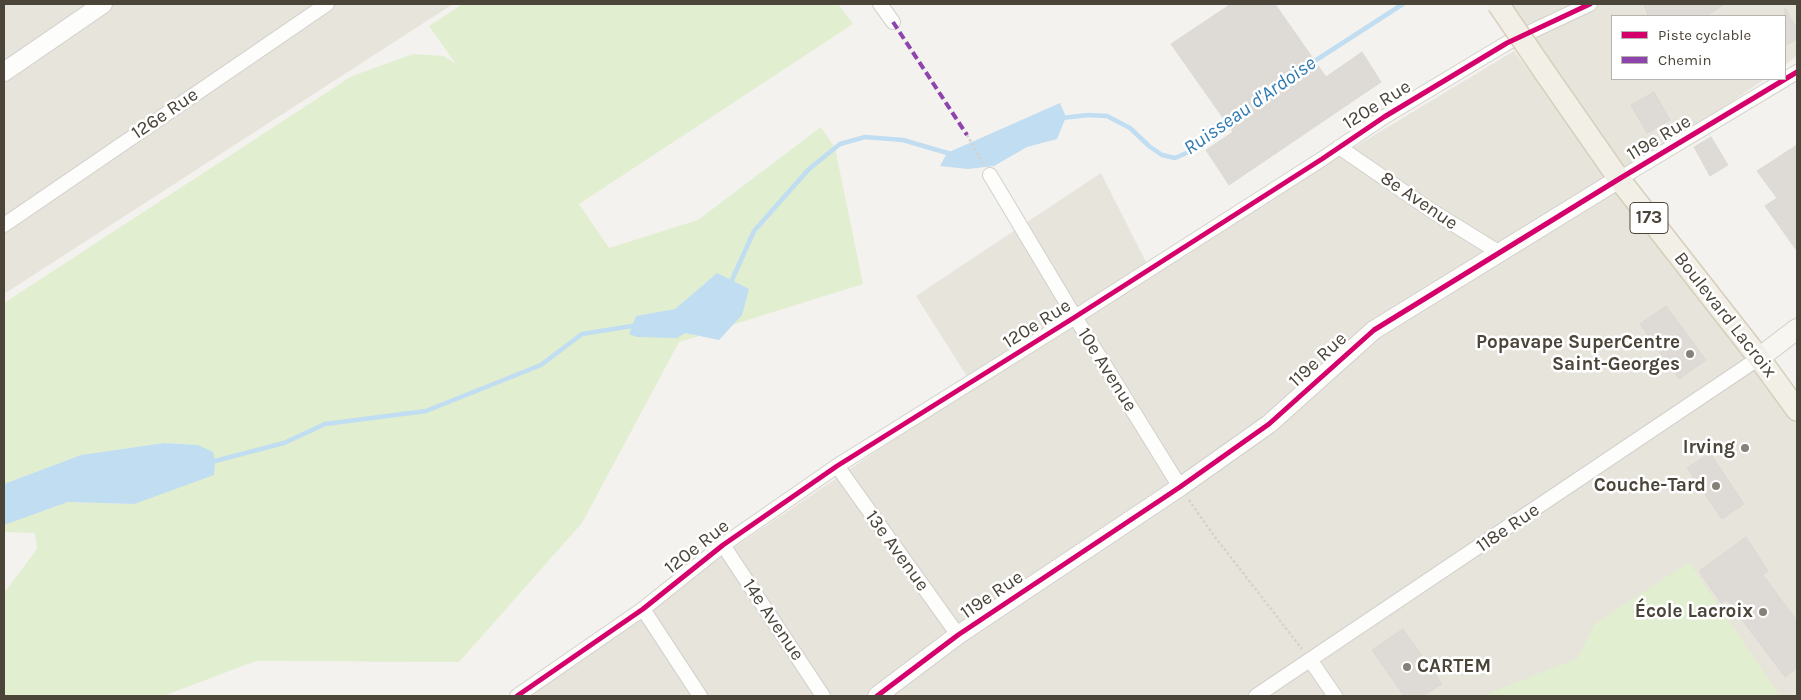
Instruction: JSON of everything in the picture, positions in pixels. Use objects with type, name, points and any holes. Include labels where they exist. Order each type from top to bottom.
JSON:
[{"type":"main road","name":"Boulevard Lacroix","points":[[1498,4],[1619,179],[1759,358],[1797,410]]},
{"type":"main road","points":[[1759,358],[1797,329]]},
{"type":"street","points":[[4,72],[103,4]]},
{"type":"street","name":"126e Rue","points":[[4,225],[327,4]]},
{"type":"street","points":[[880,4],[893,22]]},
{"type":"street","name":"120e Rue","points":[[523,694],[643,608],[723,545],[837,466],[1075,318],[1384,117],[1507,43],[1590,4]]},
{"type":"street","name":"119e Rue","points":[[1786,79],[1797,72]]},
{"type":"street","name":"119e Rue","points":[[877,696],[958,635],[1180,487],[1269,424],[1374,330],[1784,80]]},
{"type":"street","name":"8e Avenue","points":[[1339,147],[1432,211],[1500,253]]},
{"type":"street","name":"10e Avenue","points":[[990,175],[1075,318],[1180,487]]},
{"type":"street","name":"118e Rue","points":[[1256,696],[1759,358]]},
{"type":"street","name":"13e Avenue","points":[[837,466],[958,635]]},
{"type":"street","name":"14e Avenue","points":[[723,545],[823,696]]},
{"type":"street","points":[[643,608],[700,696]]},
{"type":"street","points":[[1310,660],[1335,696]]},
{"type":"path","points":[[967,135],[990,175]]},
{"type":"path","points":[[1180,487],[1212,533],[1310,660]]},
{"type":"shaded area","points":[[4,4],[453,4],[4,294]]},
{"type":"shaded area","points":[[1502,4],[1797,4],[1797,56],[1786,64],[1786,15],[1611,15],[1611,80],[1764,80],[1619,179]]},
{"type":"shaded area","points":[[1514,51],[1797,420],[1797,696],[514,696],[973,386],[916,296],[1101,173],[1150,270]]},
{"type":"green space","points":[[463,4],[838,4],[853,24],[579,204],[609,248],[698,220],[821,127],[835,148],[863,284],[732,325],[717,273],[675,309],[636,316],[629,334],[685,333],[699,336],[679,342],[582,523],[459,662],[256,661],[163,696],[4,696],[4,593],[37,549],[35,533],[4,532],[4,525],[68,502],[134,504],[198,445],[164,443],[81,455],[4,484],[4,303],[352,76],[413,54],[444,56],[456,64],[429,26]]},
{"type":"green space","points":[[1689,562],[1780,696],[1482,696],[1578,658],[1595,624]]},
{"type":"water","points":[[1060,103],[1066,117],[1057,139],[1027,147],[994,166],[968,169],[940,166],[947,153]]},
{"type":"water","points":[[717,273],[749,289],[742,315],[719,340],[685,333],[677,338],[637,337],[629,334],[636,316],[675,309]]},
{"type":"water","points":[[164,443],[198,445],[213,452],[215,461],[214,475],[134,504],[68,502],[4,525],[4,484],[81,455]]},
{"type":"building","points":[[1231,4],[1275,4],[1326,77],[1362,52],[1381,82],[1229,185],[1206,150],[1233,132],[1171,44]]},
{"type":"building","points":[[1644,4],[1725,4],[1708,15],[1648,15]]},
{"type":"building","points":[[1785,8],[1797,29],[1797,39],[1786,45],[1786,15]]},
{"type":"building","points":[[1654,92],[1670,120],[1647,133],[1631,105]]},
{"type":"building","points":[[1711,137],[1728,165],[1710,176],[1694,147]]},
{"type":"building","points":[[1797,145],[1797,251],[1765,206],[1777,198],[1757,171]]},
{"type":"building","points":[[1666,306],[1706,360],[1679,379],[1640,324]]},
{"type":"building","name":"Couche-Tard","points":[[1710,453],[1744,504],[1722,519],[1687,468]]},
{"type":"building","name":"École Lacroix","points":[[1746,537],[1768,571],[1763,575],[1797,621],[1797,668],[1785,677],[1727,600],[1721,603],[1699,571]]},
{"type":"building","name":"CARTEM","points":[[1403,629],[1442,684],[1423,696],[1404,696],[1372,650]]},
{"type":"waterway","name":"Ruisseau d'Ardoise","points":[[1310,64],[1403,4]]},
{"type":"waterway","name":"Ruisseau d'Ardoise","points":[[1062,118],[1088,115],[1107,116],[1130,128],[1149,146],[1162,155],[1175,158],[1191,151],[1205,140],[1217,124],[1229,119]]},
{"type":"waterway","points":[[732,280],[754,231],[809,169],[840,144],[865,137],[903,140],[951,154]]},
{"type":"waterway","name":"Ruisseau d'Ardoise","points":[[215,461],[284,443],[325,424],[426,411],[541,365],[582,334],[632,326]]},
{"type":"marked path","points":[[893,22],[967,135]]},
{"type":"cycle path","points":[[517,696],[643,609],[723,545],[837,466],[1075,317],[1322,159],[1384,117],[1507,43],[1590,4]]},
{"type":"cycle path","points":[[1786,79],[1797,72]]},
{"type":"cycle path","points":[[877,696],[958,635],[1180,487],[1269,424],[1374,330],[1784,80]]},
{"type":"place","name":"Popavape SuperCentre Saint-Georges","points":[[1690,354]]},
{"type":"place","name":"Irving","points":[[1745,448]]},
{"type":"place","name":"Couche-Tard","points":[[1716,486]]},
{"type":"place","name":"École Lacroix","points":[[1763,612]]},
{"type":"place","name":"CARTEM","points":[[1407,667]]}]
